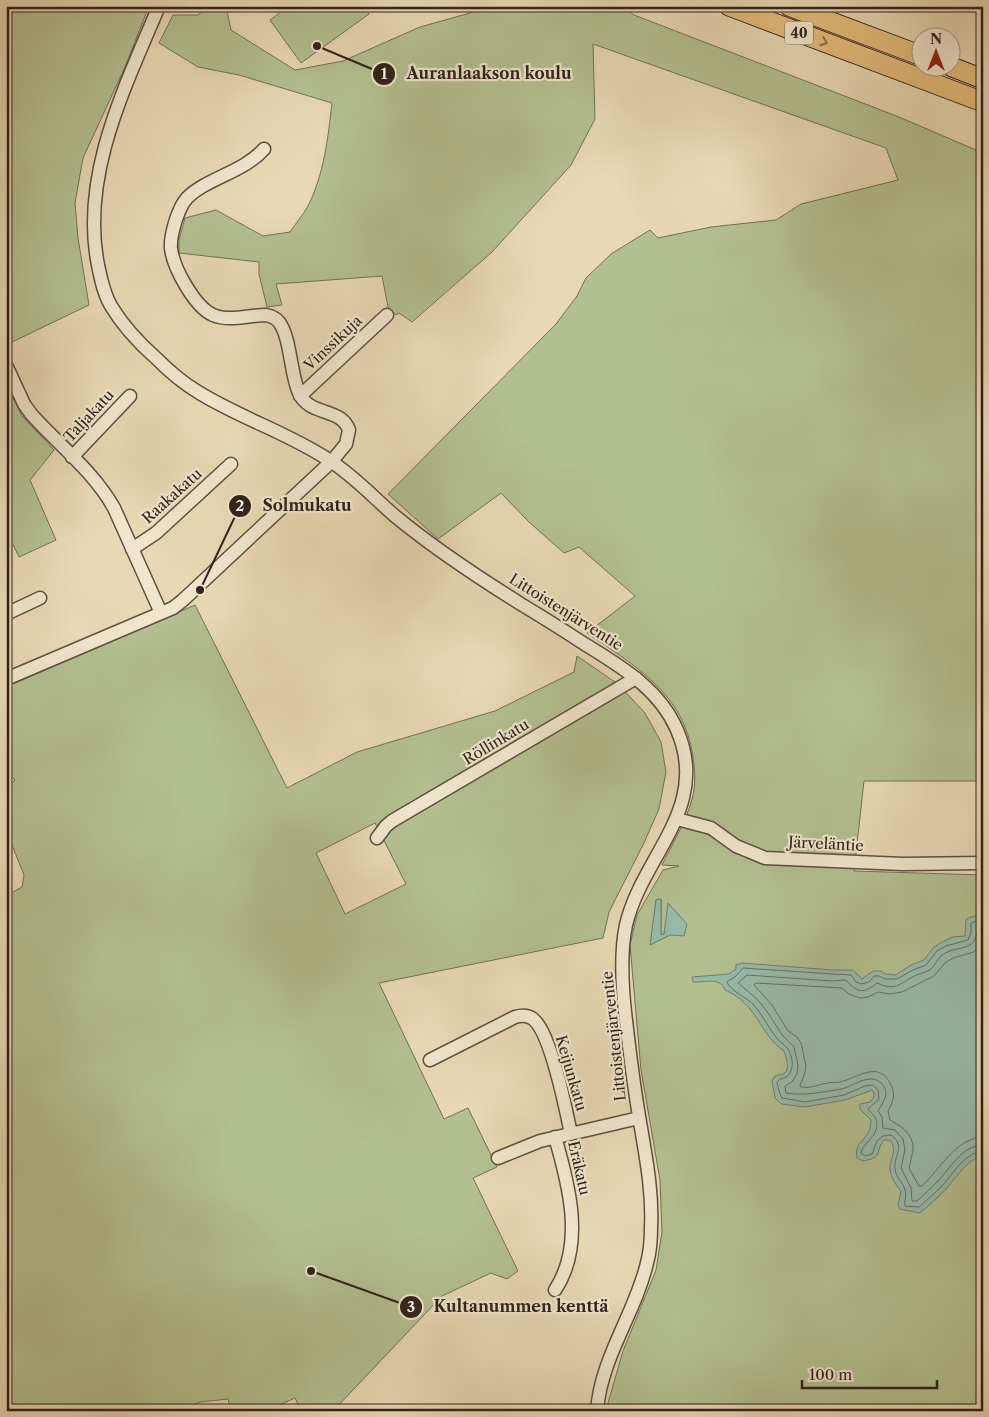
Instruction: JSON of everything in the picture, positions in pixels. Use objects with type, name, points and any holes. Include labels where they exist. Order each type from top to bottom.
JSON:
[{"type":"highway","name":"40","points":[[729,6],[983,102]]},
{"type":"highway","name":"40","points":[[789,6],[912,52]]},
{"type":"highway","points":[[870,59],[983,112]]},
{"type":"street","name":"Littoistenjärventie","points":[[159,6],[114,119],[103,157],[94,206],[94,241],[97,262],[105,293],[121,320],[135,338],[186,384],[234,412],[332,461],[357,480],[392,514],[449,559],[618,663],[649,689],[665,709],[677,731],[686,766],[683,801],[677,819],[636,895],[623,944],[624,999],[632,1073],[650,1192],[652,1220],[649,1251],[643,1278],[605,1369],[597,1411]]},
{"type":"street","points":[[8,675],[173,608],[189,597],[332,461],[346,444],[349,434],[348,426],[340,418],[306,404],[300,396],[285,336],[278,322],[271,316],[266,315],[222,317],[209,313],[190,292],[178,270],[172,253],[172,236],[179,210],[185,200],[200,189],[254,159],[264,150]]},
{"type":"street","name":"Vinssikuja","points":[[300,396],[387,315]]},
{"type":"street","points":[[6,365],[27,409],[107,495],[161,613]]},
{"type":"street","name":"Taljakatu","points":[[72,457],[130,396]]},
{"type":"street","name":"Raakakatu","points":[[132,549],[156,533],[231,464]]},
{"type":"street","points":[[6,614],[40,598]]},
{"type":"street","name":"Röllinkatu","points":[[377,838],[392,821],[636,678]]},
{"type":"street","name":"Järveläntie","points":[[677,819],[711,828],[736,846],[765,858],[903,864],[983,863]]},
{"type":"street","name":"Keijunkatu","points":[[430,1060],[515,1017],[524,1015],[532,1018],[541,1028],[554,1064],[571,1134]]},
{"type":"street","name":"Eräkatu","points":[[555,1290],[561,1281],[568,1263],[571,1228],[569,1190],[555,1137],[639,1118]]},
{"type":"street","points":[[498,1158],[528,1145],[555,1137]]},
{"type":"green space","points":[[6,6],[149,6],[125,67],[83,158],[75,203],[78,238],[89,305],[6,345]]},
{"type":"green space","points":[[209,6],[226,6],[231,30],[295,70],[343,61],[420,27],[488,8],[489,6],[623,6],[634,15],[899,117],[983,153],[983,781],[864,781],[854,871],[983,875],[983,1411],[609,1411],[608,1403],[623,1351],[656,1270],[662,1232],[660,1180],[641,1070],[630,945],[637,915],[663,870],[679,866],[662,865],[683,824],[693,794],[695,783],[694,768],[688,735],[680,715],[655,684],[640,670],[587,633],[635,596],[579,547],[564,553],[529,522],[501,493],[438,539],[388,494],[556,324],[577,296],[586,278],[611,254],[650,230],[658,238],[711,227],[776,220],[801,204],[898,180],[886,148],[593,44],[595,119],[571,165],[492,252],[412,322],[399,313],[396,315],[388,307],[382,276],[276,284],[282,305],[267,307],[259,274],[259,262],[179,253],[179,240],[185,218],[216,210],[263,236],[290,232],[308,206],[322,169],[332,103],[239,75],[198,67],[159,43],[173,15],[198,15]],"holes":[[[661,899],[661,935],[664,934],[668,912],[670,935],[651,944],[656,900]]]},
{"type":"green space","points":[[289,6],[364,6],[369,14],[301,63],[270,20]]},
{"type":"green space","points":[[8,387],[22,416],[54,450],[30,480],[56,540],[19,557],[6,530],[6,388]]},
{"type":"green space","points":[[195,605],[287,788],[357,752],[495,711],[574,672],[577,656],[618,684],[645,713],[661,742],[666,772],[659,809],[609,912],[603,938],[379,983],[444,1119],[468,1108],[497,1167],[473,1178],[518,1271],[507,1279],[491,1273],[442,1296],[333,1411],[301,1411],[295,1398],[266,1411],[231,1411],[228,1399],[200,1402],[179,1411],[6,1411],[6,896],[22,887],[24,875],[6,830],[6,789],[15,780],[6,768],[6,687]],"holes":[[[375,823],[406,884],[345,914],[316,853]]]},
{"type":"water","points":[[661,899],[661,935],[664,934],[668,903],[687,924],[684,936],[670,935],[650,945],[656,900]]},
{"type":"water","points":[[983,914],[983,1155],[967,1165],[944,1191],[920,1213],[900,1209],[898,1205],[901,1191],[891,1176],[890,1170],[893,1150],[892,1143],[889,1140],[884,1140],[877,1156],[874,1158],[863,1161],[857,1158],[856,1152],[866,1137],[871,1120],[860,1109],[860,1104],[870,1102],[874,1097],[872,1090],[845,1100],[805,1107],[782,1104],[775,1098],[772,1081],[775,1076],[783,1074],[787,1070],[784,1051],[769,1036],[745,1003],[725,990],[719,983],[711,981],[693,982],[692,977],[729,974],[736,969],[736,965],[742,963],[853,970],[862,979],[873,971],[896,975],[911,965],[924,960],[934,947],[944,941],[953,937],[965,936],[966,920]]},
{"type":"place","name":"Auranlaakson koulu","points":[[317,46]]},
{"type":"place","name":"Solmukatu","points":[[200,590]]},
{"type":"place","name":"Kultanummen kenttä","points":[[311,1271]]}]
